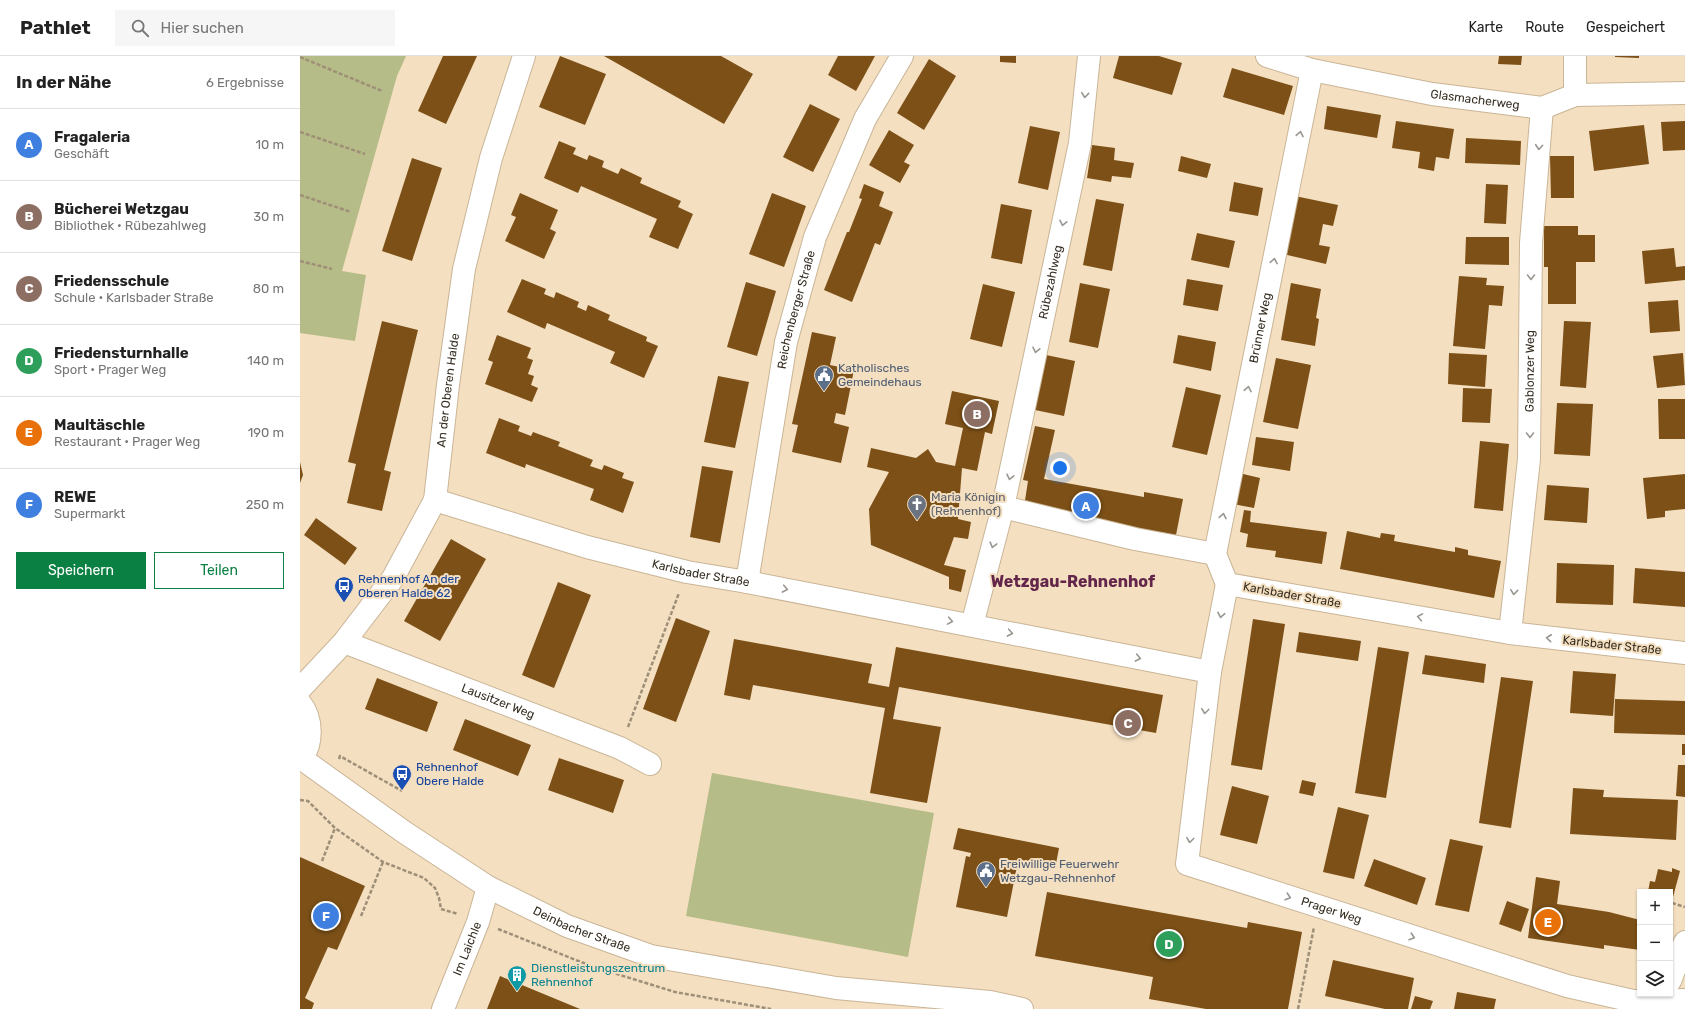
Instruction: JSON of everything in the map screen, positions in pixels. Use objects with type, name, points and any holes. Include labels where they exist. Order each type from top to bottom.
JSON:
[{"type":"street","name":"An der Oberen Halde","points":[[300,689],[344,642],[393,578],[435,500],[448,385],[464,269],[491,158],[524,56]]},
{"type":"street","name":"Reichenberger Straße","points":[[747,582],[786,342],[815,237],[865,119],[902,56]]},
{"type":"street","name":"Rübezahlweg","points":[[1003,508],[1080,143],[1089,56]]},
{"type":"street","name":"Glasmacherweg","points":[[1267,56],[1312,70],[1432,94],[1542,108],[1575,95],[1685,93]]},
{"type":"street","points":[[1575,56],[1575,95]]},
{"type":"street","name":"Brünner Weg","points":[[1215,554],[1312,70]]},
{"type":"street","name":"Gablonzer Weg","points":[[1510,633],[1529,459],[1531,243],[1542,108]]},
{"type":"street","name":"Karlsbader Straße","points":[[435,500],[587,548],[687,572],[972,625],[1210,672],[1227,584],[1510,633],[1685,653]]},
{"type":"street","points":[[972,625],[1003,508],[1135,539],[1215,554],[1227,584]]},
{"type":"street","name":"Lausitzer Weg","points":[[344,642],[620,748],[650,764]]},
{"type":"street","name":"Prager Weg","points":[[1210,672],[1187,864],[1567,986],[1633,1001],[1685,1000]]},
{"type":"street","points":[[300,703],[308,719],[310,733],[308,746],[301,760]]},
{"type":"street","name":"Deinbacher Straße","points":[[301,760],[404,832],[488,887],[567,926],[651,956],[836,988],[990,1002],[1022,1009]]},
{"type":"street","name":"Im Laichle","points":[[443,1009],[478,922],[488,887]]},
{"type":"street","points":[[1673,973],[1685,942]]},
{"type":"path","points":[[300,57],[382,91]]},
{"type":"path","points":[[300,132],[365,154]]},
{"type":"path","points":[[300,195],[351,212]]},
{"type":"path","points":[[300,261],[332,269]]},
{"type":"path","points":[[620,748],[687,572]]},
{"type":"path","points":[[340,756],[402,791]]},
{"type":"path","points":[[300,800],[308,802],[335,828],[383,862],[424,878],[435,888],[441,908],[478,922]]},
{"type":"path","points":[[322,860],[335,828]]},
{"type":"path","points":[[361,916],[383,862]]},
{"type":"path","points":[[1673,903],[1685,907]]},
{"type":"path","points":[[1298,1009],[1318,906]]},
{"type":"green space","points":[[300,56],[406,56],[397,76],[342,271],[366,275],[355,341],[300,333]]},
{"type":"green space","points":[[712,773],[934,813],[908,957],[686,916]]},
{"type":"building","points":[[443,56],[477,56],[446,124],[418,111]]},
{"type":"building","points":[[560,56],[606,74],[585,125],[539,107]]},
{"type":"building","points":[[604,56],[721,56],[753,74],[724,124]]},
{"type":"building","points":[[838,56],[875,56],[856,91],[828,75]]},
{"type":"building","points":[[1000,56],[1016,56],[1016,63],[1000,62]]},
{"type":"building","points":[[1119,56],[1159,56],[1182,63],[1172,95],[1113,78]]},
{"type":"building","points":[[1499,56],[1522,56],[1521,65],[1498,64]]},
{"type":"building","points":[[1639,56],[1639,58],[1615,57]]},
{"type":"building","points":[[929,59],[956,76],[924,130],[897,113]]},
{"type":"building","points":[[1232,68],[1293,86],[1284,115],[1223,97]]},
{"type":"building","points":[[810,104],[840,119],[813,172],[783,157]]},
{"type":"building","points":[[1327,106],[1381,115],[1377,138],[1324,129]]},
{"type":"building","points":[[1396,121],[1454,129],[1449,159],[1436,157],[1434,171],[1418,168],[1420,152],[1392,148]]},
{"type":"building","points":[[1685,121],[1685,150],[1663,151],[1661,122]]},
{"type":"building","points":[[1644,125],[1649,164],[1594,171],[1589,131]]},
{"type":"building","points":[[1030,126],[1060,132],[1048,190],[1018,183]]},
{"type":"building","points":[[889,130],[914,145],[904,162],[910,165],[900,183],[869,165]]},
{"type":"building","points":[[1466,138],[1521,141],[1520,165],[1465,163]]},
{"type":"building","points":[[559,141],[576,148],[573,154],[587,160],[589,155],[604,161],[602,167],[618,174],[621,168],[642,178],[640,183],[681,201],[678,207],[693,214],[678,249],[649,237],[657,219],[581,186],[578,193],[544,178]]},
{"type":"building","points":[[1092,145],[1115,148],[1114,160],[1134,163],[1131,178],[1112,176],[1111,182],[1087,178]]},
{"type":"building","points":[[1181,156],[1211,164],[1207,178],[1178,171]]},
{"type":"building","points":[[1550,156],[1574,156],[1574,198],[1551,198]]},
{"type":"building","points":[[412,158],[442,168],[412,261],[382,251]]},
{"type":"building","points":[[1234,182],[1263,188],[1258,216],[1229,211]]},
{"type":"building","points":[[864,184],[884,192],[879,206],[893,212],[880,245],[875,243],[852,302],[824,290],[862,199],[859,198]]},
{"type":"building","points":[[1486,184],[1508,185],[1506,224],[1484,223]]},
{"type":"building","points":[[520,193],[558,210],[550,229],[556,232],[544,259],[505,241],[516,217],[511,215]]},
{"type":"building","points":[[772,193],[806,206],[784,267],[749,254]]},
{"type":"building","points":[[1295,196],[1338,205],[1333,226],[1323,224],[1319,245],[1330,247],[1326,264],[1283,254]]},
{"type":"building","points":[[1096,199],[1124,204],[1112,271],[1083,265]]},
{"type":"building","points":[[1001,204],[1032,210],[1022,264],[991,258]]},
{"type":"building","points":[[1544,226],[1578,226],[1578,235],[1595,235],[1595,262],[1576,262],[1576,304],[1548,304],[1548,267],[1544,267]]},
{"type":"building","points":[[1197,233],[1235,241],[1229,268],[1191,260]]},
{"type":"building","points":[[1466,237],[1509,237],[1509,265],[1465,264]]},
{"type":"building","points":[[1674,248],[1676,267],[1685,266],[1685,280],[1645,284],[1642,251]]},
{"type":"building","points":[[1459,276],[1487,278],[1486,285],[1504,286],[1502,306],[1489,305],[1485,349],[1453,346]]},
{"type":"building","points":[[522,279],[546,289],[544,294],[554,298],[556,292],[579,302],[577,307],[586,311],[588,305],[610,315],[608,320],[647,337],[646,341],[658,346],[644,378],[610,363],[615,352],[547,323],[545,329],[507,312]]},
{"type":"building","points":[[1187,279],[1223,285],[1218,311],[1183,305]]},
{"type":"building","points":[[746,282],[776,291],[757,356],[727,347]]},
{"type":"building","points":[[1080,283],[1110,289],[1098,348],[1069,342]]},
{"type":"building","points":[[1291,283],[1321,289],[1316,318],[1319,319],[1315,346],[1281,340]]},
{"type":"building","points":[[983,284],[1015,292],[1002,347],[970,339]]},
{"type":"building","points":[[1678,300],[1680,331],[1650,333],[1648,302]]},
{"type":"building","points":[[382,321],[418,330],[384,470],[391,472],[382,511],[347,503],[356,464],[348,462]]},
{"type":"building","points":[[1564,321],[1591,322],[1586,388],[1560,386]]},
{"type":"building","name":"Katholisches Gemeindehaus","points":[[812,332],[836,337],[830,365],[854,370],[845,415],[836,413],[834,423],[849,427],[841,463],[792,452],[798,425],[792,424]]},
{"type":"building","points":[[497,335],[531,348],[527,358],[533,360],[528,374],[534,376],[531,385],[538,388],[532,402],[485,384],[493,362],[488,360]]},
{"type":"building","points":[[1178,335],[1216,342],[1211,371],[1173,363]]},
{"type":"building","points":[[1449,353],[1487,355],[1485,387],[1448,384]]},
{"type":"building","points":[[1683,353],[1685,385],[1657,388],[1653,356]]},
{"type":"building","points":[[1046,355],[1075,361],[1064,416],[1035,410]]},
{"type":"building","points":[[1276,358],[1311,365],[1298,429],[1263,422]]},
{"type":"building","points":[[718,376],[749,382],[735,448],[704,442]]},
{"type":"building","points":[[1186,387],[1221,395],[1207,455],[1172,447]]},
{"type":"building","points":[[1463,388],[1492,389],[1490,423],[1462,422]]},
{"type":"building","name":"Maria Königin (Rehnenhof)","points":[[952,391],[999,401],[992,434],[985,432],[977,471],[962,468],[958,519],[971,522],[968,539],[954,537],[944,565],[966,570],[961,592],[949,589],[949,577],[871,545],[869,509],[889,472],[867,467],[871,448],[916,458],[928,449],[936,462],[955,466],[963,428],[945,424]]},
{"type":"building","points":[[1658,399],[1685,399],[1685,439],[1659,439]]},
{"type":"building","points":[[1557,403],[1593,404],[1590,456],[1554,454]]},
{"type":"building","points":[[499,418],[520,426],[518,431],[531,436],[533,432],[560,442],[558,446],[593,460],[590,466],[602,470],[604,465],[624,473],[622,478],[634,482],[623,513],[590,500],[594,489],[526,464],[525,468],[486,453]]},
{"type":"building","points":[[1035,426],[1055,430],[1044,479],[1144,497],[1144,492],[1183,499],[1176,535],[1024,507],[1028,481],[1023,480]]},
{"type":"building","points":[[1256,437],[1294,442],[1290,471],[1252,465]]},
{"type":"building","points":[[1480,441],[1509,444],[1503,511],[1474,508]]},
{"type":"building","points":[[300,462],[303,475],[300,483]]},
{"type":"building","points":[[702,466],[733,471],[720,543],[690,537]]},
{"type":"building","points":[[1239,473],[1260,478],[1254,508],[1233,504]]},
{"type":"building","points":[[1685,474],[1685,509],[1665,511],[1665,517],[1647,519],[1643,478]]},
{"type":"building","points":[[1547,485],[1589,488],[1587,523],[1544,520]]},
{"type":"building","points":[[1244,510],[1251,511],[1250,522],[1327,532],[1322,564],[1275,557],[1276,551],[1246,547],[1248,534],[1240,532]]},
{"type":"building","points":[[316,518],[357,548],[345,565],[304,535]]},
{"type":"building","points":[[1347,531],[1380,538],[1381,533],[1395,535],[1394,541],[1455,552],[1455,547],[1468,550],[1468,555],[1501,561],[1494,598],[1340,569]]},
{"type":"building","points":[[451,539],[486,559],[440,641],[404,621]]},
{"type":"building","points":[[1557,563],[1614,565],[1613,605],[1556,603]]},
{"type":"building","points":[[1635,568],[1685,572],[1685,607],[1633,603]]},
{"type":"building","points":[[558,582],[591,595],[554,688],[522,675]]},
{"type":"building","points":[[676,618],[710,631],[676,722],[643,709]]},
{"type":"building","points":[[1253,619],[1285,624],[1262,770],[1231,765]]},
{"type":"building","points":[[1299,632],[1361,641],[1358,661],[1296,652]]},
{"type":"building","points":[[734,639],[872,664],[868,683],[889,687],[896,647],[1163,695],[1156,733],[899,687],[893,719],[941,727],[927,803],[870,793],[885,708],[753,685],[750,700],[724,695]]},
{"type":"building","points":[[1378,647],[1409,652],[1386,798],[1355,793]]},
{"type":"building","points":[[1425,655],[1486,664],[1484,683],[1422,674]]},
{"type":"building","points":[[1573,671],[1616,674],[1613,716],[1570,713]]},
{"type":"building","points":[[1501,677],[1533,681],[1511,828],[1479,823]]},
{"type":"building","points":[[377,678],[438,702],[427,732],[365,709]]},
{"type":"building","points":[[1615,699],[1685,701],[1685,735],[1614,733]]},
{"type":"building","points":[[465,719],[531,745],[518,776],[453,750]]},
{"type":"building","points":[[1682,744],[1685,744],[1685,755],[1682,755]]},
{"type":"building","points":[[559,758],[624,780],[613,813],[548,790]]},
{"type":"building","points":[[1678,765],[1685,765],[1685,797],[1676,796]]},
{"type":"building","points":[[1302,780],[1316,783],[1313,796],[1299,793]]},
{"type":"building","points":[[1232,786],[1269,796],[1257,844],[1220,835]]},
{"type":"building","points":[[1573,788],[1604,790],[1603,797],[1678,800],[1676,840],[1570,834]]},
{"type":"building","points":[[1338,807],[1369,815],[1354,879],[1323,872]]},
{"type":"building","name":"Freiwillige Feuerwehr Wetzgau-Rehnenhof","points":[[958,828],[1059,848],[1055,869],[1014,861],[1013,865],[1017,866],[1007,917],[956,907],[966,856],[970,857],[971,853],[953,849]]},
{"type":"building","points":[[1450,839],[1483,846],[1469,912],[1435,905]]},
{"type":"building","points":[[300,857],[365,886],[337,950],[328,947],[305,998],[314,1003],[312,1009],[300,1009]]},
{"type":"building","points":[[1374,859],[1426,878],[1417,905],[1364,886]]},
{"type":"building","points":[[1672,868],[1680,871],[1673,897],[1673,889],[1649,889],[1650,881],[1655,882],[1658,869],[1672,872]]},
{"type":"building","points":[[1536,877],[1560,881],[1557,904],[1609,912],[1637,919],[1637,950],[1604,945],[1604,949],[1528,938]]},
{"type":"building","points":[[1047,892],[1247,928],[1248,922],[1302,932],[1288,1009],[1206,1009],[1149,999],[1153,977],[1035,956]]},
{"type":"building","points":[[1507,901],[1529,909],[1521,932],[1499,924]]},
{"type":"building","points":[[1333,960],[1414,978],[1408,1009],[1385,1009],[1325,996]]},
{"type":"building","name":"Dienstleistungszentrum Rehnenhof","points":[[500,976],[580,1009],[487,1009]]},
{"type":"building","points":[[1457,992],[1496,999],[1494,1009],[1454,1009]]},
{"type":"building","points":[[1415,996],[1433,1001],[1430,1009],[1411,1009]]},
{"type":"place","name":"Katholisches Gemeindehaus","points":[[824,392]]},
{"type":"place","name":"Bücherei Wetzgau","points":[[977,414]]},
{"type":"place","name":"Fragaleria","points":[[1086,506]]},
{"type":"place","name":"Maria Königin (Rehnenhof)","points":[[917,521]]},
{"type":"place","name":"Rehnenhof An der Oberen Halde 62","points":[[344,603]]},
{"type":"place","name":"Friedensschule","points":[[1128,723]]},
{"type":"place","name":"Rehnenhof Obere Halde","points":[[402,791]]},
{"type":"place","name":"Freiwillige Feuerwehr Wetzgau-Rehnenhof","points":[[986,888]]},
{"type":"place","name":"REWE","points":[[326,916]]},
{"type":"place","name":"Maultäschle","points":[[1548,922]]},
{"type":"place","name":"Friedensturnhalle","points":[[1169,944]]},
{"type":"place","name":"Dienstleistungszentrum Rehnenhof","points":[[517,992]]},
{"type":"district","name":"Wetzgau-Rehnenhof","points":[[1073,581]]}]
